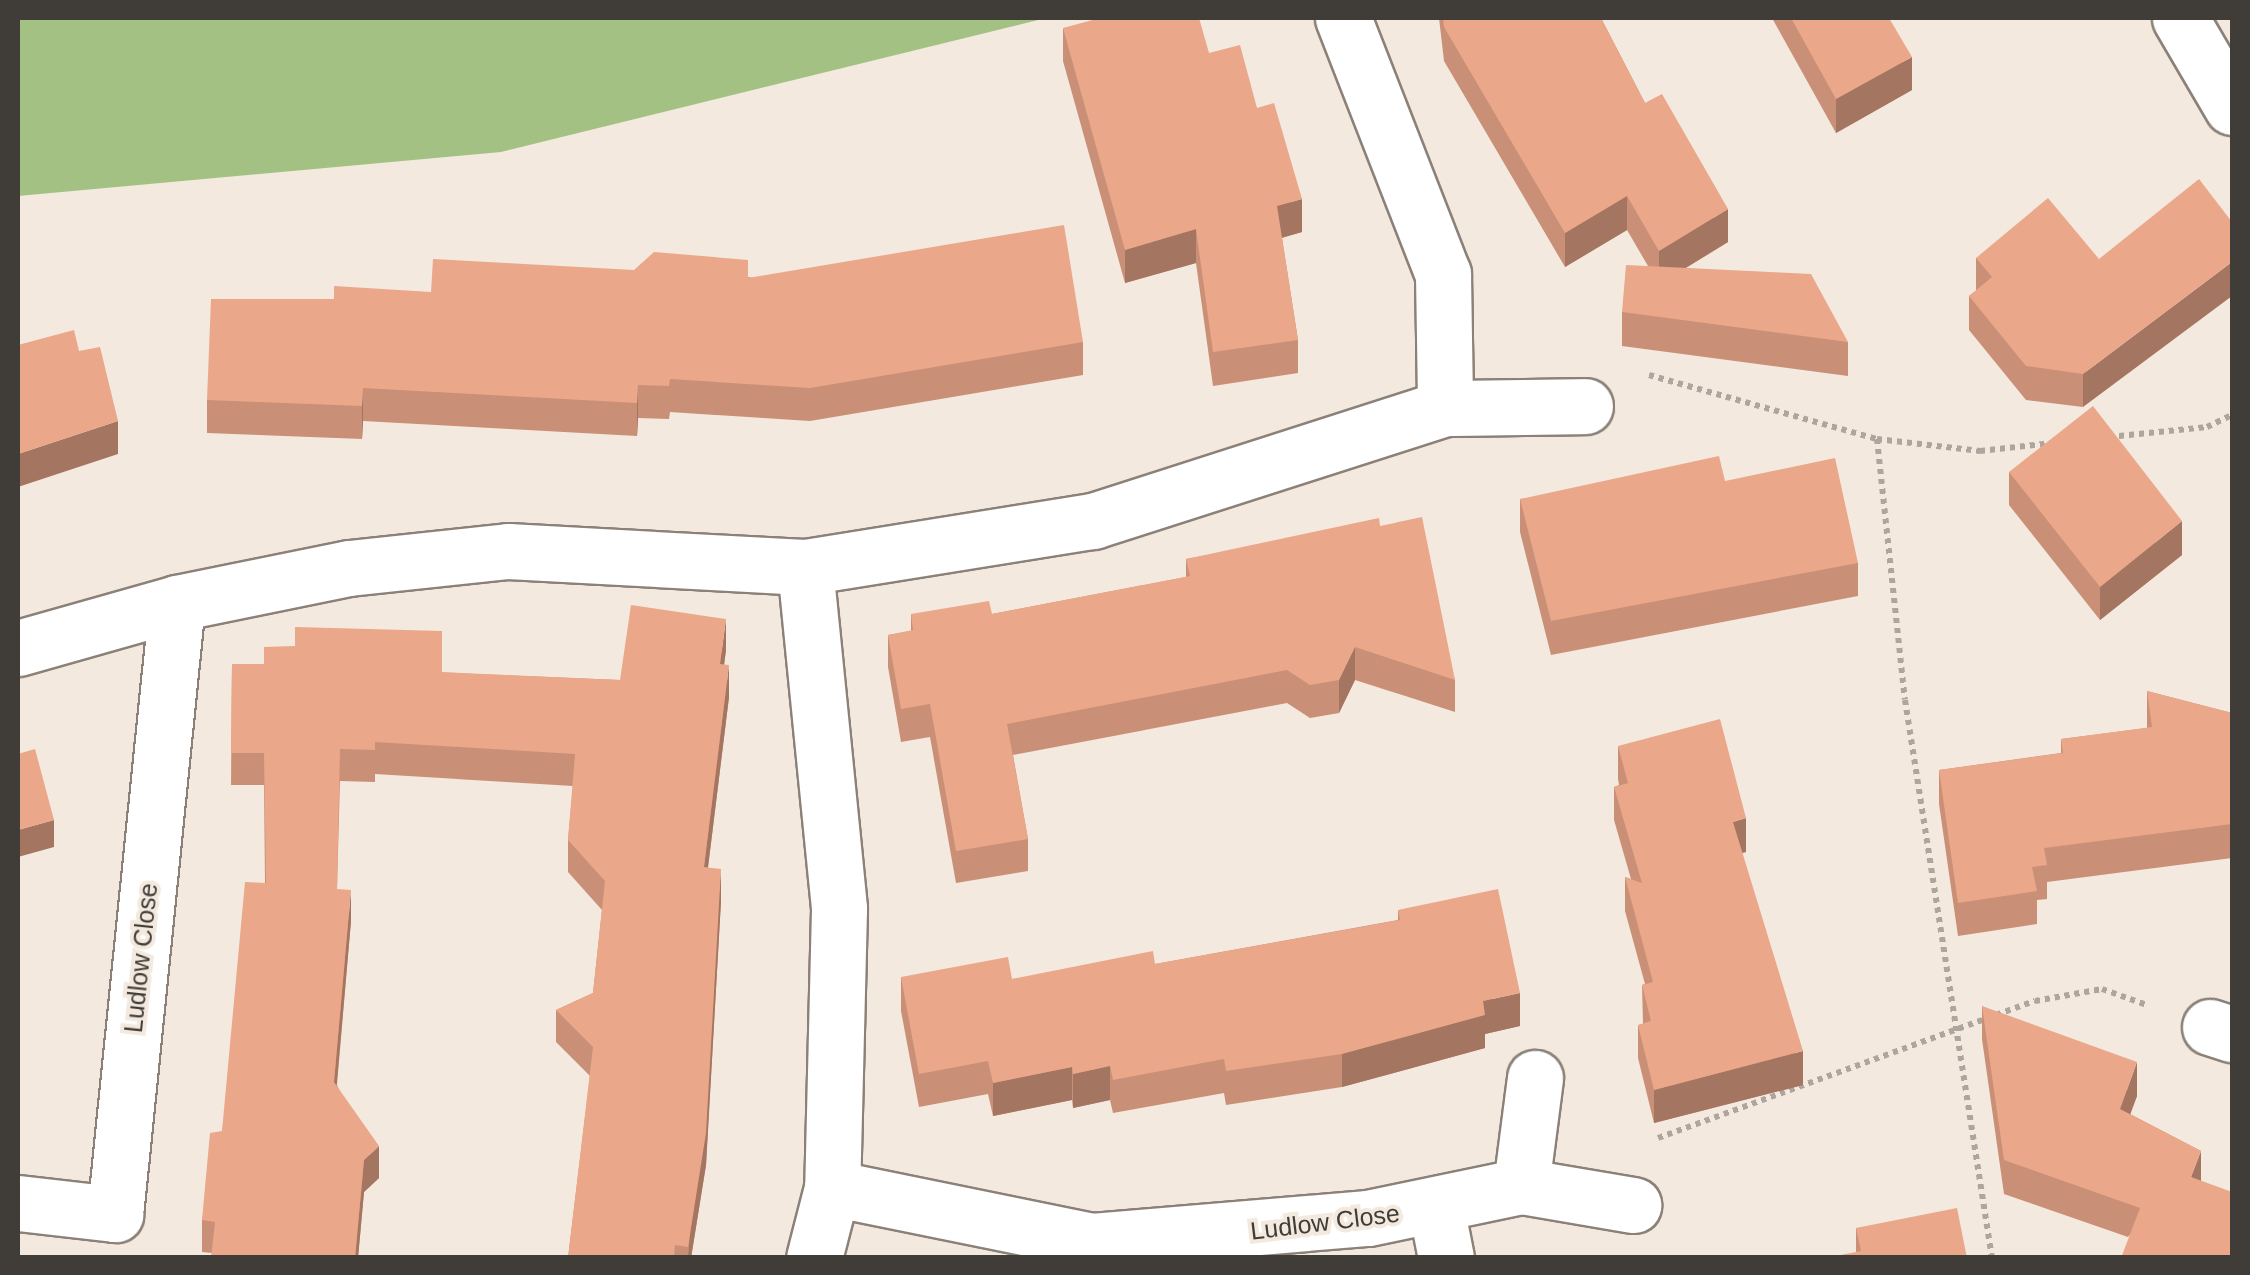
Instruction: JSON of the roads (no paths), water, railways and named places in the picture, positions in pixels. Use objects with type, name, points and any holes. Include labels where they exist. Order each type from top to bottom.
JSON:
[{"type":"street","points":[[1343,18],[1443,274],[1445,408]]},
{"type":"street","points":[[2180,18],[2232,108]]},
{"type":"street","points":[[18,648],[177,604],[349,568],[508,551],[806,567],[1093,521],[1445,408],[1585,406]]},
{"type":"street","points":[[806,567],[839,909],[832,1188],[814,1258]]},
{"type":"street","name":"Ludlow Close","points":[[18,1203],[115,1214],[177,604]]},
{"type":"street","points":[[1521,1186],[1535,1078]]},
{"type":"street","name":"Ludlow Close","points":[[832,1188],[1092,1241],[1441,1232],[1521,1186],[1633,1205]]}]
